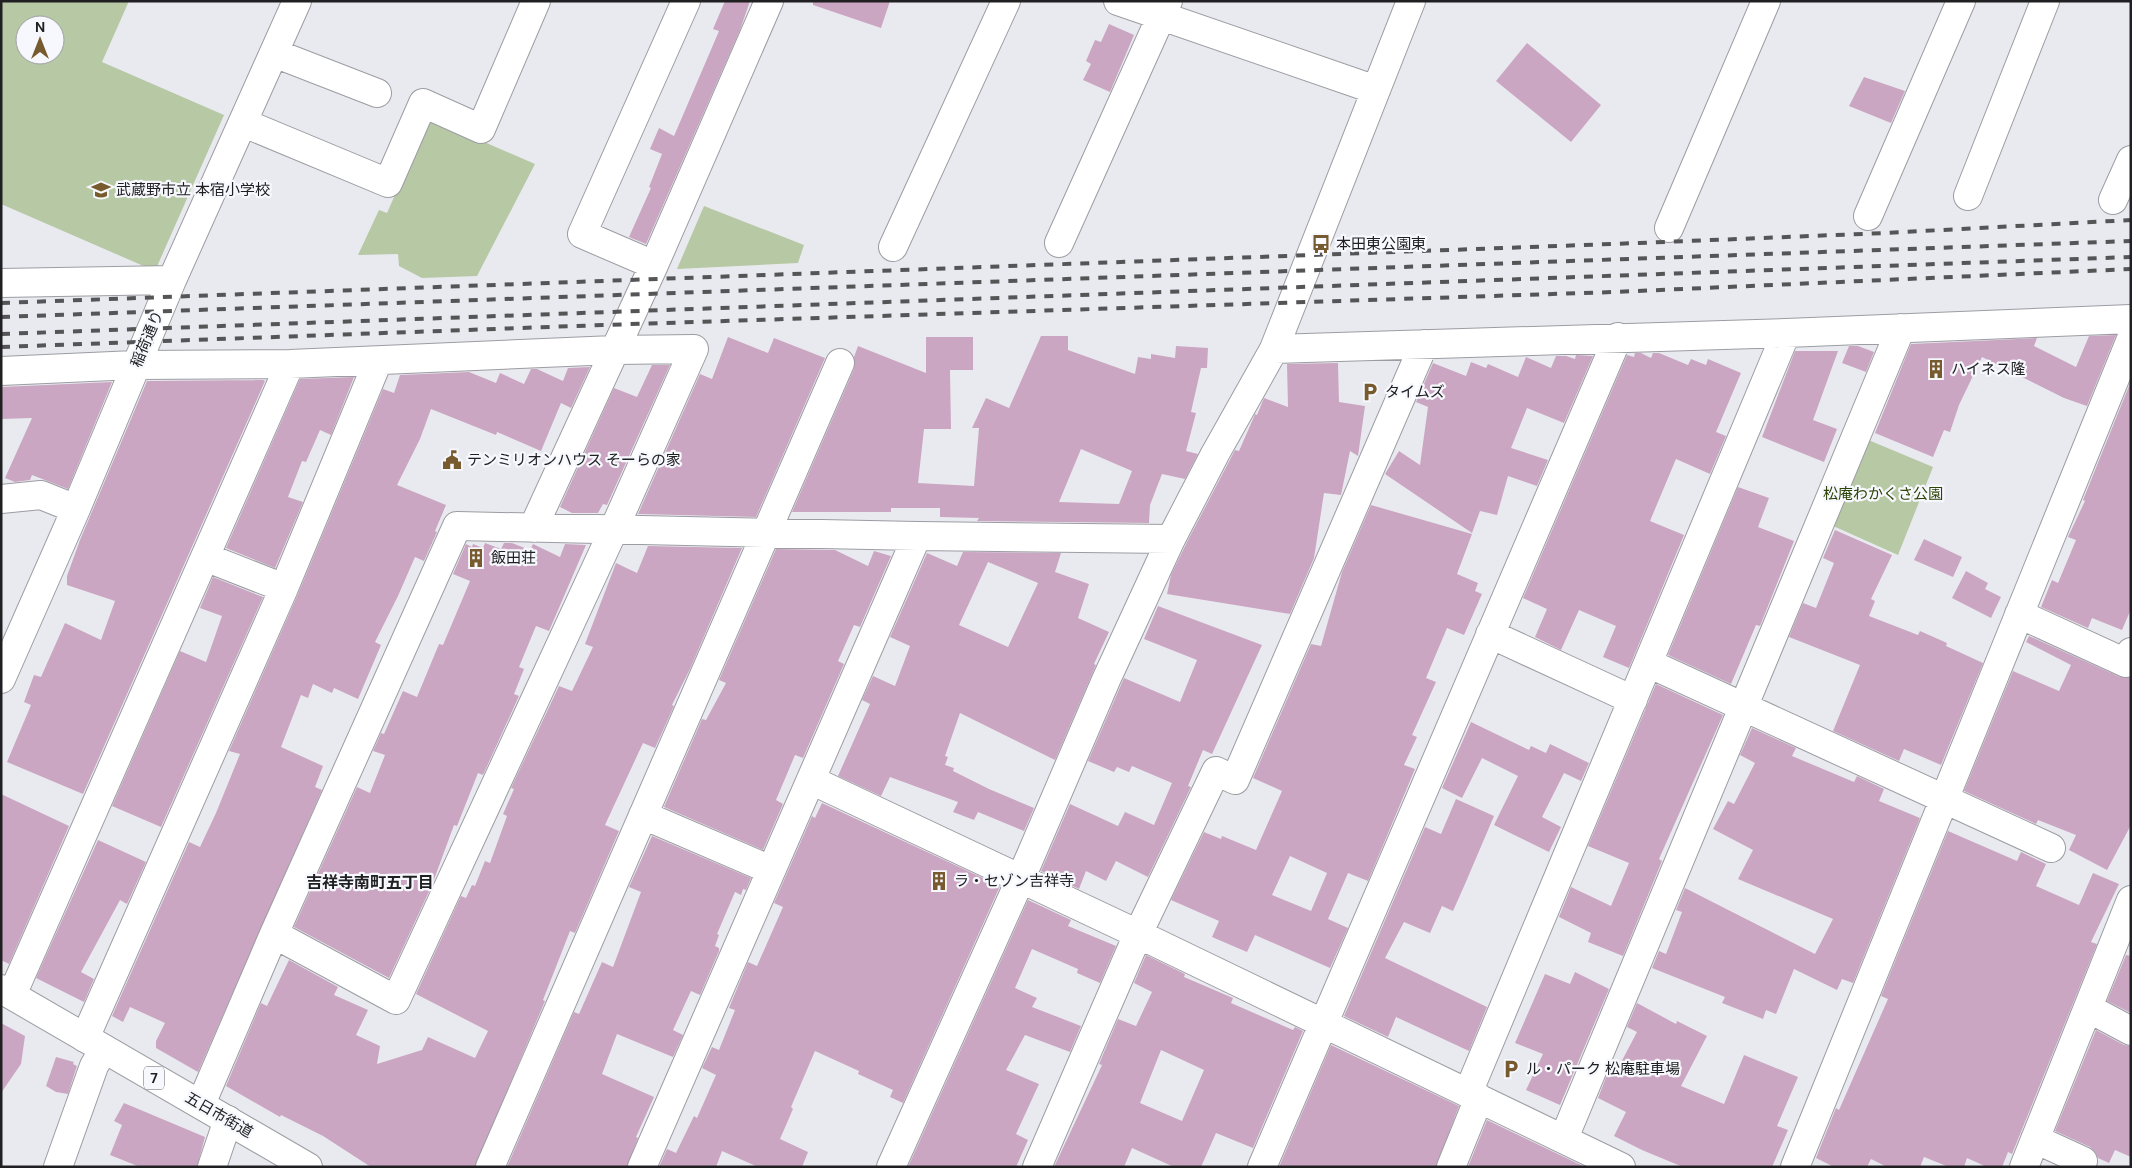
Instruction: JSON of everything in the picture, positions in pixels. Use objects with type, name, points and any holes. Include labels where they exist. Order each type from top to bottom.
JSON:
[{"type":"street","name":"稲荷通り","points":[[1,679],[76,509],[172,280],[244,123],[297,1]]},
{"type":"street","points":[[244,123],[388,183],[423,104],[481,129],[536,1]]},
{"type":"street","points":[[654,264],[582,234],[686,1]]},
{"type":"street","points":[[533,528],[654,264],[769,1]]},
{"type":"street","points":[[893,247],[1006,1]]},
{"type":"street","points":[[1118,1],[1165,8],[1376,90]]},
{"type":"street","points":[[891,1167],[1021,878],[1106,680],[1171,539],[1215,454],[1274,349],[1411,1]]},
{"type":"street","points":[[1669,228],[1766,1]]},
{"type":"street","points":[[1868,216],[1961,1]]},
{"type":"street","points":[[1968,196],[2045,1]]},
{"type":"street","points":[[1059,243],[1165,8]]},
{"type":"street","points":[[274,54],[377,93]]},
{"type":"street","points":[[2114,200],[2131,160]]},
{"type":"street","points":[[1,283],[172,280]]},
{"type":"street","points":[[1274,349],[1786,333],[2131,319]]},
{"type":"street","points":[[1564,1138],[1900,328]]},
{"type":"street","points":[[1451,1167],[1474,1095],[1632,700],[1786,333]]},
{"type":"street","points":[[1262,1167],[1618,337]]},
{"type":"street","points":[[1794,1167],[2131,339]]},
{"type":"street","points":[[1037,1167],[1138,934],[1216,771],[1235,780],[1424,344]]},
{"type":"street","points":[[1,372],[135,365],[290,364],[614,350],[694,349],[614,529],[396,1000],[274,934]]},
{"type":"street","points":[[58,1167],[94,1066],[94,1043],[378,361]]},
{"type":"street","points":[[490,1167],[840,363]]},
{"type":"street","points":[[7,992],[205,557],[290,364]]},
{"type":"street","points":[[1,499],[41,495],[76,509]]},
{"type":"street","points":[[201,1104],[274,934],[457,526],[917,536],[1171,539]]},
{"type":"street","points":[[642,1167],[917,536]]},
{"type":"street","points":[[205,557],[284,588]]},
{"type":"street","points":[[2019,614],[2126,663],[2131,652]]},
{"type":"street","points":[[1490,634],[1632,700]]},
{"type":"street","points":[[1648,663],[2051,848]]},
{"type":"street","points":[[811,780],[1021,878],[1564,1138],[1620,1167]]},
{"type":"street","points":[[643,815],[771,870]]},
{"type":"street","points":[[2024,1167],[2131,900]]},
{"type":"street","name":"五日市街道","points":[[7,992],[308,1167]]},
{"type":"street","points":[[2088,1008],[2131,1031]]},
{"type":"street","points":[[212,1167],[228,1120]]},
{"type":"street","points":[[2035,1139],[2083,1161]]},
{"type":"green space","name":"武蔵野市立 本宿小学校","points":[[1,1],[129,1],[102,62],[224,115],[155,271],[1,204]]},
{"type":"green space","points":[[429,118],[535,164],[477,276],[422,278],[399,266],[398,254],[358,255],[379,210],[387,213]]},
{"type":"green space","points":[[704,206],[804,245],[798,263],[677,269]]},
{"type":"green space","name":"松庵わかくさ公園","points":[[1866,439],[1933,467],[1898,555],[1831,525]]},
{"type":"building","points":[[725,1],[750,1],[740,30],[646,244],[629,237],[651,188],[649,187],[662,154],[650,149],[659,128],[674,136],[719,31],[713,29]]},
{"type":"building","points":[[813,1],[890,1],[881,28],[813,5]]},
{"type":"building","points":[[1109,24],[1134,35],[1110,92],[1083,80],[1091,64],[1086,61],[1095,40],[1101,42]]},
{"type":"building","points":[[1527,43],[1601,105],[1571,142],[1496,81]]},
{"type":"building","points":[[1864,77],[1905,91],[1891,123],[1849,106]]},
{"type":"building","points":[[2116,335],[2087,406],[2064,398],[1982,357],[1959,405],[1950,432],[1944,430],[1933,457],[1875,433],[1911,344],[2037,338],[2034,346],[2076,367],[2089,336]]},
{"type":"building","points":[[1041,336],[1068,336],[1068,350],[1135,374],[1138,357],[1151,359],[1151,354],[1175,358],[1176,346],[1208,348],[1207,368],[1201,368],[1191,412],[1196,413],[1186,451],[1198,454],[1185,479],[1162,474],[1150,505],[1149,523],[977,521],[979,518],[940,517],[940,508],[891,508],[891,512],[792,512],[854,369],[854,357],[858,346],[926,373],[926,337],[973,337],[973,370],[950,370],[951,429],[924,429],[918,483],[974,486],[979,428],[972,428],[986,398],[1009,408]],"holes":[[[1081,449],[1132,471],[1119,504],[1059,502]]]},
{"type":"building","points":[[728,337],[768,353],[774,338],[825,358],[756,517],[638,514],[700,374],[712,379]]},
{"type":"building","points":[[1849,346],[1858,346],[1874,352],[1866,372],[1842,363]]},
{"type":"building","points":[[1795,351],[1838,351],[1813,420],[1837,429],[1824,462],[1762,437]]},
{"type":"building","points":[[1635,353],[1641,353],[1651,358],[1653,353],[1659,353],[1688,365],[1691,359],[1706,365],[1708,359],[1741,373],[1716,432],[1726,436],[1710,474],[1676,459],[1650,521],[1684,535],[1629,668],[1603,657],[1616,626],[1579,610],[1561,650],[1535,637],[1547,609],[1523,598],[1627,355],[1634,357]]},
{"type":"building","points":[[1576,355],[1593,356],[1564,423],[1527,408],[1511,448],[1548,460],[1537,486],[1508,476],[1497,515],[1480,511],[1472,533],[1385,474],[1399,451],[1420,465],[1428,407],[1416,402],[1433,363],[1466,376],[1471,362],[1486,368],[1488,364],[1518,377],[1526,357],[1551,368],[1556,356],[1566,356],[1575,359]]},
{"type":"building","points":[[1338,363],[1339,402],[1365,406],[1358,456],[1350,451],[1341,495],[1324,493],[1314,558],[1290,614],[1167,594],[1171,575],[1187,542],[1235,450],[1239,451],[1264,398],[1288,407],[1287,364]]},
{"type":"building","points":[[652,365],[670,365],[607,505],[603,504],[598,513],[572,513],[560,507],[614,388],[637,397]]},
{"type":"building","points":[[590,367],[571,408],[561,403],[541,451],[497,432],[496,435],[431,409],[420,439],[397,485],[446,505],[435,531],[437,532],[424,561],[415,557],[375,642],[381,645],[358,699],[334,688],[332,693],[313,684],[308,698],[301,695],[281,747],[323,766],[315,787],[322,790],[198,1072],[156,1048],[156,1041],[165,1023],[130,1007],[123,1022],[112,1016],[189,842],[200,847],[216,813],[240,754],[229,751],[298,594],[383,389],[394,393],[400,375],[469,372],[496,383],[500,373],[524,384],[531,369],[537,369],[563,381],[568,368]]},
{"type":"building","points":[[354,377],[331,435],[320,430],[306,462],[302,461],[288,497],[303,502],[275,568],[226,548],[300,379]]},
{"type":"building","points":[[147,381],[265,381],[83,794],[7,762],[31,705],[24,702],[34,675],[41,677],[65,623],[101,640],[115,601],[67,585],[67,576],[80,540]]},
{"type":"building","points":[[2131,381],[2131,609],[2122,630],[2092,618],[2088,628],[2041,607],[2052,580],[2058,583],[2076,540],[2068,537],[2085,501],[2083,500]]},
{"type":"building","points":[[112,382],[68,489],[32,475],[30,480],[15,482],[5,478],[32,418],[1,419],[1,387]]},
{"type":"building","points":[[1738,487],[1769,498],[1758,527],[1794,541],[1760,626],[1756,625],[1731,684],[1668,655]]},
{"type":"building","points":[[1371,505],[1472,534],[1457,574],[1478,583],[1475,591],[1482,594],[1464,635],[1447,628],[1426,678],[1436,682],[1412,735],[1417,737],[1404,765],[1415,769],[1368,881],[1348,873],[1328,919],[1348,928],[1330,968],[1255,935],[1247,952],[1212,937],[1219,921],[1171,900],[1204,832],[1221,839],[1222,836],[1256,850],[1282,791],[1253,778],[1311,644],[1321,646],[1342,572]],"holes":[[[1290,856],[1327,873],[1311,911],[1272,895]]]},
{"type":"building","points":[[1835,530],[1892,555],[1871,599],[1875,601],[1869,616],[1918,635],[1920,631],[1947,643],[1946,646],[1983,663],[1941,765],[1904,749],[1899,761],[1833,731],[1860,665],[1789,637],[1803,603],[1816,608],[1834,563],[1823,558]]},
{"type":"building","points":[[1924,539],[1962,557],[1953,577],[1914,560]]},
{"type":"building","points":[[485,543],[501,549],[504,543],[512,543],[530,550],[533,544],[560,557],[565,544],[586,545],[549,631],[536,626],[519,667],[524,669],[514,694],[519,696],[483,775],[478,773],[457,826],[454,825],[432,885],[389,978],[294,927],[357,787],[370,793],[385,755],[373,751],[381,733],[384,734],[403,691],[417,697],[439,644],[443,645],[470,581],[453,574],[466,544],[472,547],[473,544],[483,548]]},
{"type":"building","points":[[648,546],[742,548],[690,669],[672,705],[674,706],[655,748],[643,743],[605,825],[619,831],[575,933],[570,931],[543,1000],[545,1001],[475,1167],[371,1167],[323,1136],[281,1115],[280,1117],[226,1086],[261,1003],[267,1006],[289,960],[338,987],[334,995],[368,1010],[356,1035],[380,1046],[377,1064],[422,1050],[428,1037],[475,1058],[488,1031],[416,994],[461,896],[466,898],[472,885],[475,886],[485,861],[490,863],[507,816],[503,814],[514,789],[511,788],[559,686],[572,691],[593,647],[585,644],[616,563],[637,573]]},
{"type":"building","points":[[776,549],[835,550],[868,566],[874,551],[891,556],[860,627],[854,625],[838,661],[844,664],[803,758],[795,755],[776,800],[783,804],[763,850],[664,807],[702,719],[706,720],[726,683],[719,680]]},
{"type":"building","points":[[963,552],[1061,553],[1055,572],[1089,584],[1078,618],[1109,632],[1055,760],[960,713],[945,756],[948,757],[945,765],[954,768],[953,771],[989,789],[1034,808],[1024,831],[978,812],[974,820],[953,812],[958,802],[890,777],[881,796],[838,776],[870,704],[862,700],[873,676],[895,686],[910,646],[890,637],[927,553],[957,566]],"holes":[[[988,562],[1038,583],[1008,647],[959,625]]]},
{"type":"building","points":[[1966,571],[1988,583],[1985,589],[2001,597],[1991,618],[1952,598]]},
{"type":"building","points":[[213,577],[263,597],[161,827],[112,806],[180,651],[206,662],[222,616],[200,608]]},
{"type":"building","points":[[1158,606],[1262,645],[1212,754],[1203,750],[1188,786],[1191,787],[1148,877],[1116,861],[1106,881],[1086,871],[1079,889],[1041,871],[1070,804],[1118,826],[1125,812],[1154,825],[1172,783],[1132,766],[1129,772],[1117,767],[1114,772],[1088,761],[1124,678],[1180,702],[1197,660],[1144,639]]},
{"type":"building","points":[[2029,636],[2120,677],[2131,677],[2131,825],[2107,870],[2069,850],[2076,835],[2038,820],[2036,824],[1964,791],[2013,671],[2059,691],[2071,665],[2026,642]]},
{"type":"building","points":[[1656,684],[1723,715],[1659,859],[1662,861],[1623,956],[1588,942],[1591,933],[1559,917],[1571,887],[1611,906],[1629,863],[1588,846]]},
{"type":"building","points":[[1471,722],[1529,750],[1531,746],[1546,753],[1550,744],[1589,763],[1581,781],[1564,773],[1542,817],[1561,827],[1549,852],[1494,825],[1518,776],[1482,758],[1462,798],[1442,788]]},
{"type":"building","points":[[1752,728],[1796,748],[1792,756],[1854,782],[1857,776],[1884,789],[1879,801],[1920,818],[1853,983],[1842,979],[1837,990],[1794,969],[1776,1014],[1766,1010],[1763,1019],[1722,1003],[1725,997],[1652,968],[1659,951],[1666,954],[1682,912],[1676,910],[1685,888],[1815,954],[1833,919],[1738,879],[1753,850],[1713,829],[1728,801],[1734,804],[1755,763],[1740,755]]},
{"type":"building","points":[[1,794],[69,826],[9,964],[1,960]]},
{"type":"building","points":[[1456,799],[1494,816],[1453,911],[1442,906],[1430,933],[1404,922],[1385,958],[1487,1007],[1469,1051],[1396,1017],[1388,1037],[1344,1016],[1425,827],[1441,834]]},
{"type":"building","points":[[822,803],[1000,886],[903,1103],[890,1097],[893,1090],[858,1074],[859,1071],[815,1051],[791,1107],[793,1109],[780,1139],[808,1152],[802,1167],[758,1167],[722,1151],[716,1167],[659,1167],[667,1149],[676,1153],[694,1116],[697,1118],[716,1075],[702,1068],[712,1047],[719,1050],[735,1010],[729,1008],[748,962],[757,966],[783,907],[774,903],[812,816],[815,818]]},
{"type":"building","points":[[1948,831],[2017,861],[2021,852],[2046,864],[2036,886],[2079,905],[2093,873],[2119,884],[2091,942],[2097,944],[2012,1154],[2008,1152],[2002,1167],[1987,1167],[1967,1158],[1964,1167],[1949,1167],[1924,1157],[1920,1167],[1887,1167],[1871,1159],[1867,1167],[1834,1167],[1816,1158],[1836,1108],[1839,1110],[1888,999],[1881,996]]},
{"type":"building","points":[[652,836],[751,878],[746,890],[743,889],[741,895],[735,892],[717,934],[719,935],[715,946],[719,948],[719,951],[700,995],[691,991],[673,1030],[683,1035],[673,1057],[617,1034],[602,1074],[654,1097],[636,1137],[638,1138],[627,1167],[507,1167],[574,1012],[579,1014],[602,962],[613,967],[641,892],[629,887]]},
{"type":"building","points":[[98,840],[146,862],[127,904],[120,900],[81,972],[94,979],[84,1002],[36,978]]},
{"type":"building","points":[[1028,900],[1071,920],[1068,926],[1116,946],[1100,983],[1077,973],[1078,969],[1032,949],[1015,988],[1037,998],[1032,1007],[1081,1026],[1070,1052],[1025,1035],[1006,1070],[1039,1084],[1016,1134],[1028,1140],[1016,1167],[908,1167]]},
{"type":"building","points":[[1146,955],[1185,974],[1184,977],[1233,998],[1231,1003],[1293,1030],[1295,1027],[1303,1031],[1253,1148],[1216,1133],[1201,1167],[1174,1167],[1132,1148],[1124,1167],[1054,1167],[1102,1065],[1099,1064],[1118,1019],[1136,1026],[1152,992],[1134,983]],"holes":[[[1161,1050],[1204,1070],[1182,1121],[1140,1103]]]},
{"type":"building","points":[[2126,955],[2131,956],[2131,1013],[2107,1001]]},
{"type":"building","points":[[1575,972],[1609,989],[1560,1105],[1526,1090],[1543,1054],[1515,1043],[1545,974],[1570,984]]},
{"type":"building","points":[[1637,1003],[1676,1024],[1677,1021],[1707,1036],[1681,1086],[1724,1104],[1744,1055],[1798,1077],[1777,1126],[1788,1130],[1772,1167],[1683,1167],[1614,1136],[1626,1112],[1598,1098],[1610,1067],[1617,1070],[1637,1032],[1627,1027]]},
{"type":"building","points":[[1,1023],[25,1036],[21,1064],[1,1093]]},
{"type":"building","points":[[2096,1030],[2124,1045],[2131,1046],[2131,1157],[2115,1150],[2109,1163],[2098,1158],[2090,1147],[2055,1131]]},
{"type":"building","points":[[1331,1045],[1459,1106],[1436,1167],[1279,1167]]},
{"type":"building","points":[[56,1057],[74,1062],[73,1064],[77,1066],[68,1094],[56,1092],[46,1086]]},
{"type":"building","points":[[124,1103],[205,1137],[197,1167],[140,1167],[110,1155],[122,1125],[114,1121]]},
{"type":"building","points":[[1487,1120],[1585,1167],[1468,1167]]},
{"type":"railway","points":[[1,303],[1639,243],[2131,220]]},
{"type":"railway","points":[[1,317],[2131,241]]},
{"type":"railway","points":[[1,334],[2131,257]]},
{"type":"railway","points":[[1,347],[1614,292],[2131,269]]},
{"type":"place","name":"武蔵野市立 本宿小学校","points":[[101,190]]},
{"type":"place","name":"本田東公園東","points":[[1321,244]]},
{"type":"place","name":"ハイネス隆","points":[[1936,369]]},
{"type":"place","name":"タイムズ","points":[[1370,392]]},
{"type":"place","name":"テンミリオンハウス そーらの家","points":[[452,460]]},
{"type":"place","name":"飯田荘","points":[[476,558]]},
{"type":"place","name":"ラ・セゾン吉祥寺","points":[[939,881]]},
{"type":"place","name":"ル・パーク 松庵駐車場","points":[[1511,1069]]},
{"type":"district","name":"吉祥寺南町五丁目","points":[[370,882]]}]
